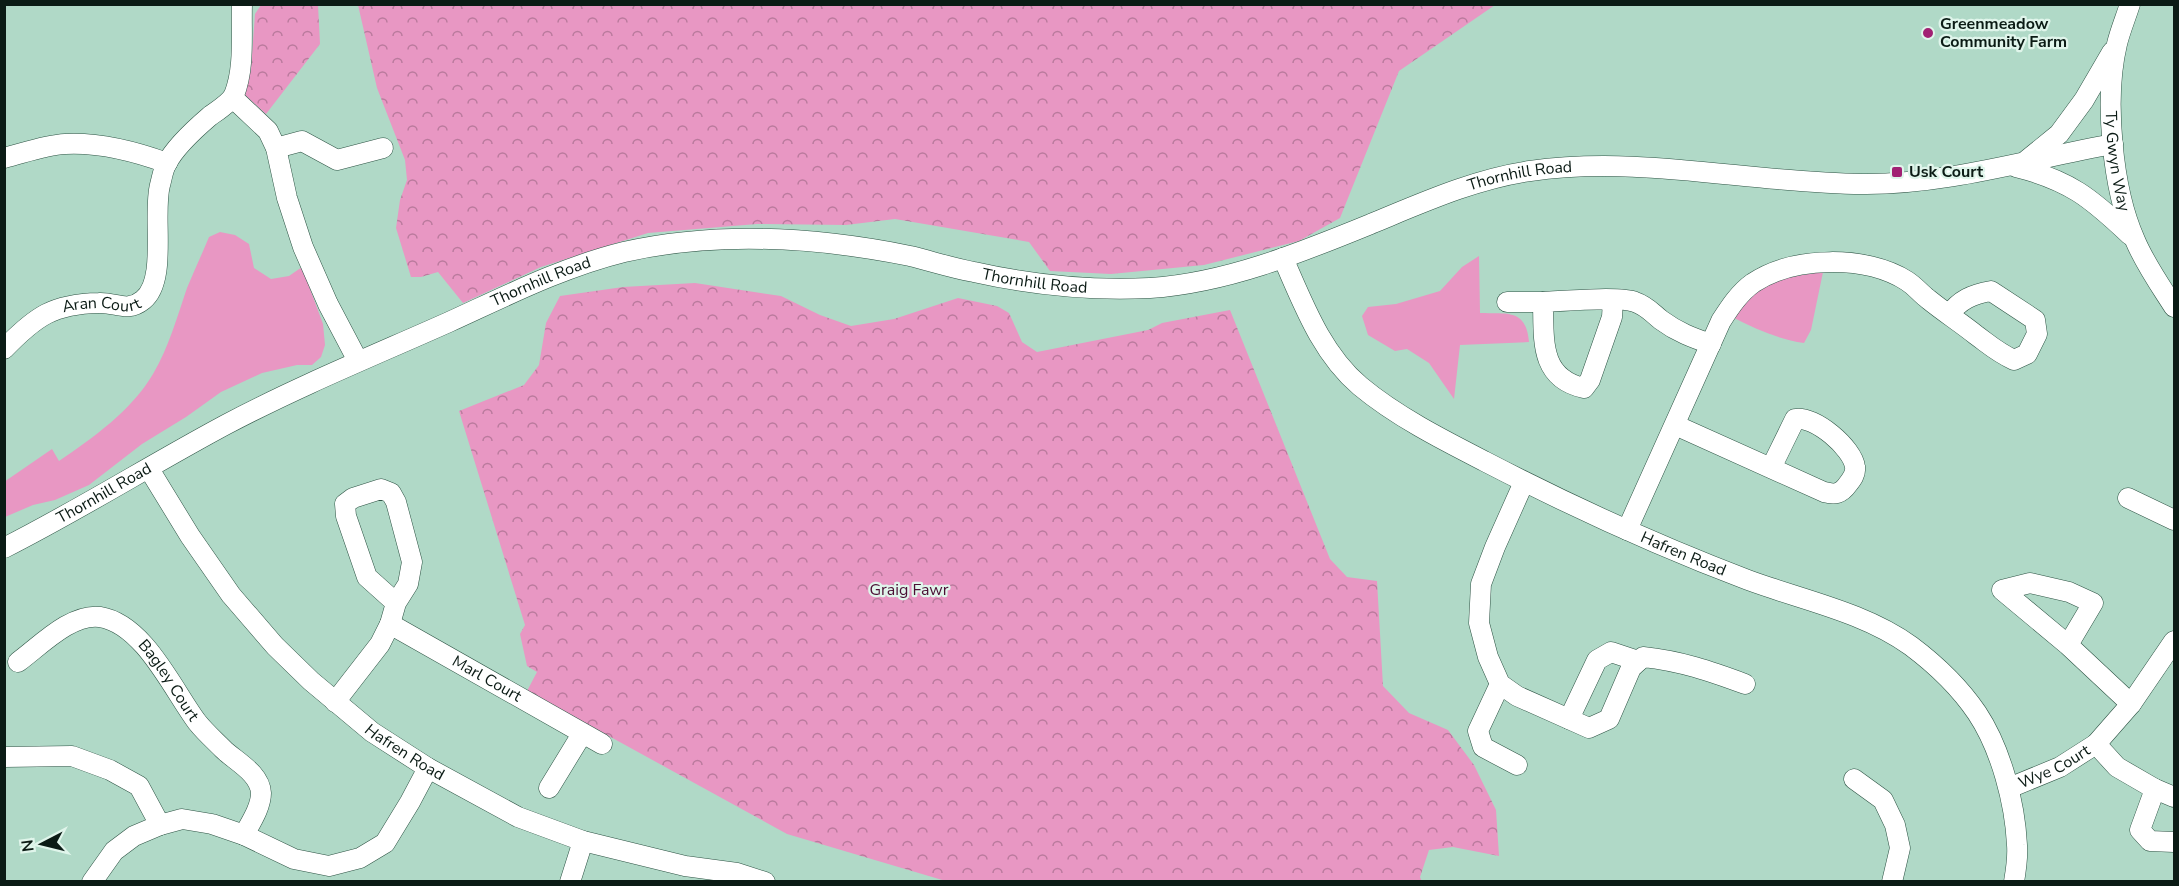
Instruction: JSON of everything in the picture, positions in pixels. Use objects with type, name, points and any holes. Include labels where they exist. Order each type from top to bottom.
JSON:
[{"type":"street","points":[[242,4],[240,74],[233,98],[268,131],[276,148],[287,198],[303,247],[328,304],[358,361]]},
{"type":"street","name":"Ty Gwyn Way","points":[[2130,4],[2117,44],[2111,94],[2113,144],[2126,216],[2134,239],[2151,272],[2175,307]]},
{"type":"street","points":[[2017,163],[2059,134],[2084,100],[2117,44]]},
{"type":"street","name":"Aran Court","points":[[4,349],[28,325],[47,312],[74,304],[103,303],[124,308],[141,301],[152,291],[156,268],[159,188],[166,163],[195,128],[233,98]]},
{"type":"street","points":[[276,148],[302,141],[337,160],[383,148]]},
{"type":"street","points":[[4,158],[63,144],[72,144],[135,151],[166,163]]},
{"type":"street","name":"Thornhill Road","points":[[4,548],[72,513],[228,423],[358,361],[533,284],[586,263],[627,251],[695,241],[769,238],[832,243],[911,256],[975,272],[1050,286],[1154,288],[1212,279],[1283,258],[1421,202],[1481,182],[1522,172],[1604,165],[1674,168],[1769,179],[1865,184],[1946,177],[2113,144]]},
{"type":"street","points":[[2017,163],[2084,194],[2134,239]]},
{"type":"street","name":"Hafren Road","points":[[1283,258],[1316,330],[1334,360],[1358,385],[1391,409],[1524,482],[1627,530],[1748,580],[1881,627],[1933,664],[1977,713],[2001,765],[2009,788],[2018,847],[2014,882]]},
{"type":"street","points":[[1627,530],[1721,321],[1733,301],[1754,283],[1779,271],[1806,264],[1859,264],[1887,272],[1907,281],[1949,315]]},
{"type":"street","points":[[1543,302],[1545,348],[1557,376],[1575,386],[1584,388],[1590,380],[1612,317],[1613,300]]},
{"type":"street","points":[[1507,302],[1632,300],[1647,307],[1660,319],[1682,333],[1711,344]]},
{"type":"street","points":[[1675,425],[1771,468]]},
{"type":"street","name":"Hafren Road","points":[[149,469],[190,536],[231,595],[275,645],[335,702],[372,732],[428,768],[518,817],[582,841],[685,866],[737,873],[765,882]]},
{"type":"street","points":[[1524,482],[1494,547],[1481,584],[1479,623],[1488,657],[1500,684],[1517,696],[1588,728],[1609,719],[1631,668],[1643,657],[1695,665],[1745,684]]},
{"type":"street","points":[[335,702],[380,644],[390,624],[396,603],[408,584],[412,562],[396,502],[391,493],[381,489],[353,498],[345,504],[346,516],[367,577],[396,603]]},
{"type":"street","points":[[2128,498],[2175,520]]},
{"type":"street","name":"Bagley Court","points":[[18,662],[70,622],[99,617],[120,625],[143,643],[199,724],[225,751],[251,771],[261,791],[256,814],[244,835]]},
{"type":"street","name":"Marl Court","points":[[390,624],[602,744]]},
{"type":"street","name":"Wye Court","points":[[2009,788],[2060,767],[2096,744],[2131,704],[2175,641]]},
{"type":"street","points":[[2068,645],[2131,704]]},
{"type":"street","points":[[1569,719],[1597,660],[1611,652],[1638,661]]},
{"type":"street","points":[[1500,684],[1478,731],[1483,747],[1517,765]]},
{"type":"street","points":[[549,788],[582,734]]},
{"type":"street","name":"Wye Court","points":[[2096,744],[2117,767],[2155,789],[2175,797]]},
{"type":"street","points":[[4,758],[72,756],[110,770],[139,786],[160,825]]},
{"type":"street","points":[[92,882],[114,851],[134,836],[182,819],[212,824],[244,835],[294,859],[329,866],[360,858],[385,843],[411,802],[428,768]]},
{"type":"street","points":[[1854,778],[1883,800],[1895,825],[1900,848],[1892,882]]},
{"type":"street","points":[[2155,789],[2140,830],[2150,841],[2175,842]]},
{"type":"street","points":[[570,882],[582,841]]},
{"type":"green space","points":[[261,5],[318,5],[320,44],[266,114],[245,95],[251,69],[255,14]]},
{"type":"green space","points":[[358,5],[1495,5],[1399,71],[1340,218],[1299,241],[1204,265],[1111,274],[1050,271],[1029,242],[895,219],[846,225],[757,224],[648,233],[541,267],[463,303],[438,272],[421,277],[411,277],[396,228],[400,200],[407,180],[405,160],[377,88]]},
{"type":"green space","points":[[220,232],[235,235],[249,244],[254,268],[271,279],[289,276],[302,267],[323,324],[325,345],[321,357],[312,365],[297,365],[262,373],[221,392],[142,444],[89,485],[55,500],[33,505],[5,517],[4,482],[52,449],[59,461],[111,422],[144,387],[164,353],[187,288],[209,237]]},
{"type":"green space","points":[[1479,256],[1480,313],[1507,314],[1519,318],[1524,323],[1529,342],[1460,345],[1454,399],[1429,363],[1407,349],[1395,351],[1368,335],[1362,316],[1368,307],[1396,304],[1440,291],[1462,267]]},
{"type":"green space","points":[[1823,272],[1811,330],[1804,343],[1767,333],[1732,317],[1752,296],[1772,283],[1794,276]]},
{"type":"green space","name":"Graig Fawr","points":[[695,283],[781,296],[820,315],[851,326],[894,319],[958,298],[997,306],[1009,313],[1022,342],[1037,352],[1148,330],[1162,323],[1230,310],[1330,559],[1347,577],[1377,581],[1383,686],[1409,713],[1448,730],[1474,765],[1496,810],[1499,856],[1453,847],[1429,850],[1420,877],[1422,882],[949,882],[787,834],[527,691],[537,672],[527,666],[520,634],[525,625],[459,411],[524,385],[539,365],[546,323],[560,296],[623,287]]},
{"type":"place","name":"Greenmeadow Community Farm","points":[[1928,33]]},
{"type":"place","name":"Usk Court","points":[[1897,172]]}]
